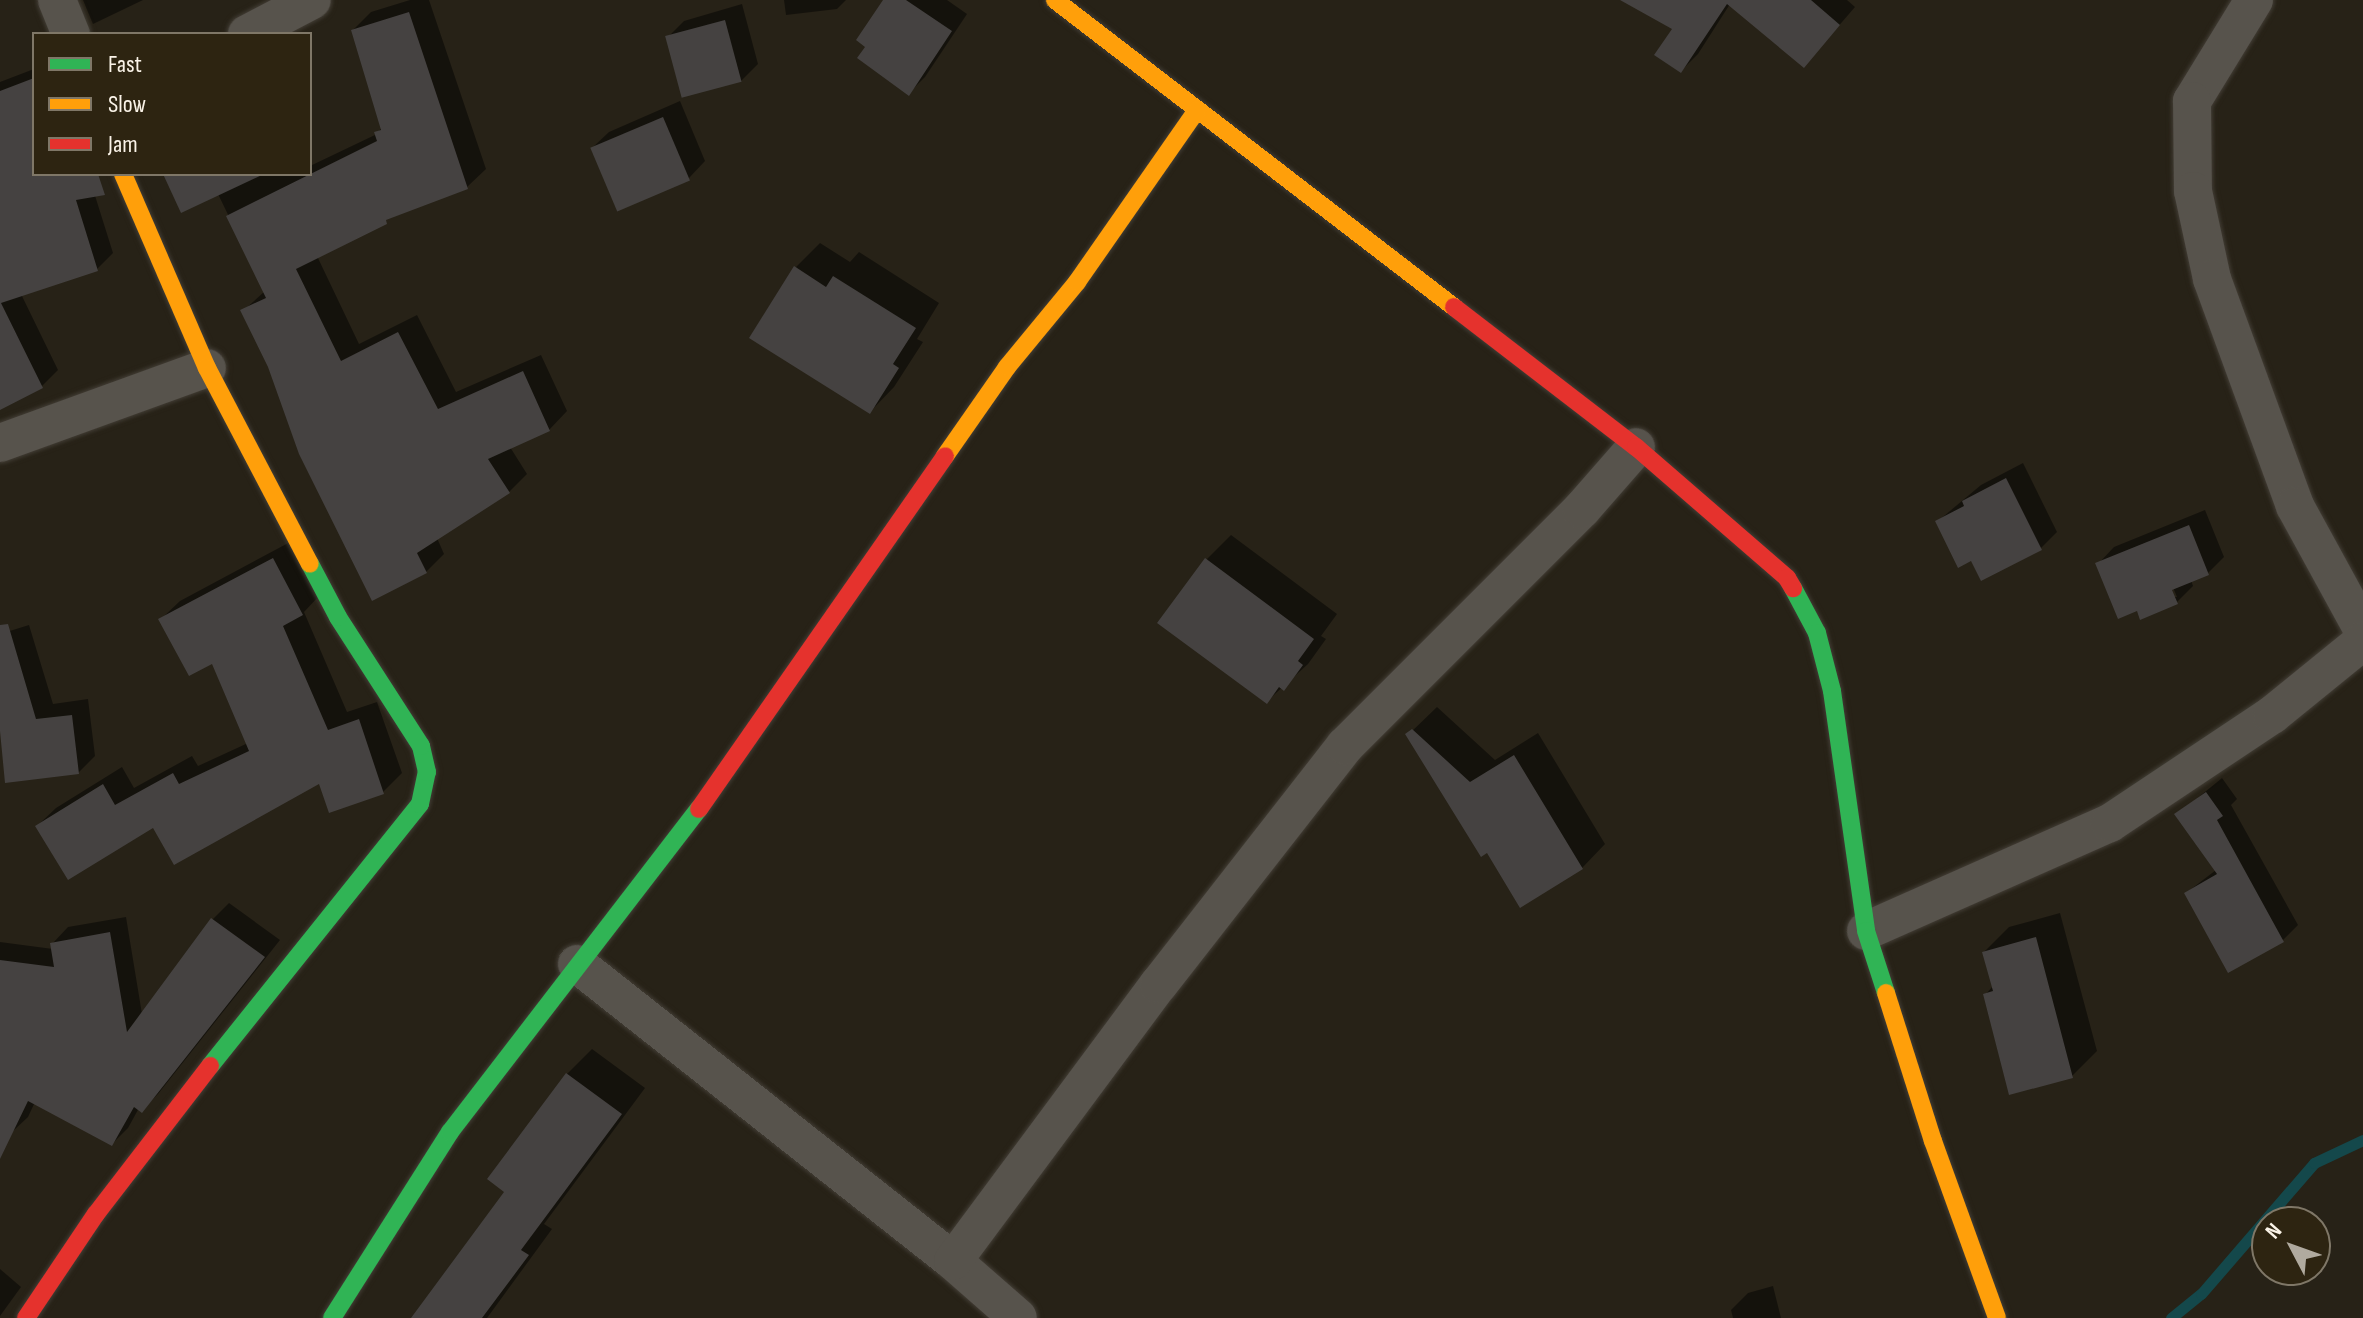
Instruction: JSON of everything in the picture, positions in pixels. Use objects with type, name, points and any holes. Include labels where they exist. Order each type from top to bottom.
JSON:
[{"type":"street","points":[[57,0],[70,32]]},
{"type":"street","points":[[251,32],[312,0]]},
{"type":"street","points":[[1055,0],[1636,447],[1787,578],[1817,633],[1832,691],[1866,931],[1933,1141],[1997,1318]]},
{"type":"street","points":[[2254,0],[2192,101],[2193,191],[2212,279],[2295,506],[2363,630]]},
{"type":"street","points":[[332,1318],[450,1132],[577,964],[672,848],[1007,367],[1077,282],[1197,110]]},
{"type":"street","points":[[26,1318],[96,1214],[420,804],[427,772],[421,746],[338,617],[207,368],[124,176]]},
{"type":"street","points":[[0,443],[207,368]]},
{"type":"street","points":[[953,1261],[1159,984],[1345,746],[1582,509],[1636,447]]},
{"type":"street","points":[[1866,931],[2110,823],[2272,715],[2363,641]]},
{"type":"street","points":[[577,964],[953,1261],[1018,1318]]},
{"type":"building","points":[[883,0],[906,0],[952,31],[909,96],[857,58],[865,47],[856,40]]},
{"type":"building","points":[[1620,0],[1811,0],[1840,25],[1804,68],[1727,4],[1681,73],[1654,55],[1672,29]]},
{"type":"building","points":[[409,12],[468,189],[386,220],[387,224],[296,269],[341,361],[398,332],[438,409],[523,371],[550,431],[488,459],[510,493],[417,553],[427,573],[372,601],[299,454],[268,367],[240,310],[266,298],[226,216],[312,176],[377,141],[374,132],[381,130],[351,30]]},
{"type":"building","points":[[725,20],[742,82],[682,98],[665,36]]},
{"type":"building","points":[[32,79],[32,176],[99,176],[105,195],[76,200],[98,271],[1,303],[43,388],[0,410],[0,91]]},
{"type":"building","points":[[663,117],[690,181],[617,211],[590,148]]},
{"type":"building","points":[[164,176],[260,176],[181,213]]},
{"type":"building","points":[[794,266],[826,287],[833,276],[916,328],[893,364],[899,368],[870,414],[749,338]]},
{"type":"building","points":[[2006,478],[2042,550],[1981,581],[1971,561],[1958,568],[1935,521],[1964,506],[1962,501]]},
{"type":"building","points":[[2189,525],[2209,575],[2172,590],[2178,604],[2140,620],[2137,611],[2118,619],[2095,563]]},
{"type":"building","points":[[273,558],[303,615],[283,626],[328,730],[359,719],[384,794],[329,813],[319,784],[174,865],[153,828],[68,880],[35,826],[103,784],[115,805],[173,773],[179,784],[249,751],[212,664],[189,676],[158,619]]},
{"type":"building","points":[[1205,558],[1314,639],[1298,661],[1303,665],[1284,691],[1279,687],[1267,704],[1157,623]]},
{"type":"building","points":[[8,624],[36,719],[72,715],[79,774],[5,783],[0,731],[0,625]]},
{"type":"building","points":[[1412,729],[1470,782],[1514,755],[1583,869],[1520,908],[1487,853],[1481,857],[1405,734]]},
{"type":"building","points":[[2206,792],[2223,816],[2217,820],[2284,942],[2228,973],[2184,893],[2217,874],[2174,814]]},
{"type":"building","points":[[211,918],[265,957],[142,1113],[134,1107],[112,1146],[28,1101],[0,1159],[0,960],[54,967],[50,943],[110,932],[127,1032]]},
{"type":"building","points":[[2036,937],[2073,1078],[2009,1095],[1983,994],[1993,991],[1982,952]]},
{"type":"building","points":[[566,1073],[622,1114],[521,1250],[529,1255],[482,1318],[411,1318],[504,1192],[487,1179]]},
{"type":"waterway","points":[[2171,1318],[2201,1294],[2314,1163],[2363,1140]]},
{"type":"traffic: fast","points":[[210,1066],[420,804],[427,772],[421,746],[338,617],[310,564]]},
{"type":"traffic: fast","points":[[1793,588],[1817,633],[1832,691],[1866,931],[1886,993]]},
{"type":"traffic: fast","points":[[332,1318],[450,1132],[699,809]]},
{"type":"traffic: slow","points":[[1055,0],[1454,307]]},
{"type":"traffic: slow","points":[[945,456],[1007,367],[1077,282],[1197,110]]},
{"type":"traffic: slow","points":[[124,176],[207,368],[310,564]]},
{"type":"traffic: slow","points":[[1886,993],[1933,1141],[1997,1318]]},
{"type":"traffic: jam","points":[[1454,307],[1636,447],[1787,578],[1793,588]]},
{"type":"traffic: jam","points":[[699,809],[945,456]]},
{"type":"traffic: jam","points":[[26,1318],[96,1214],[210,1066]]}]
